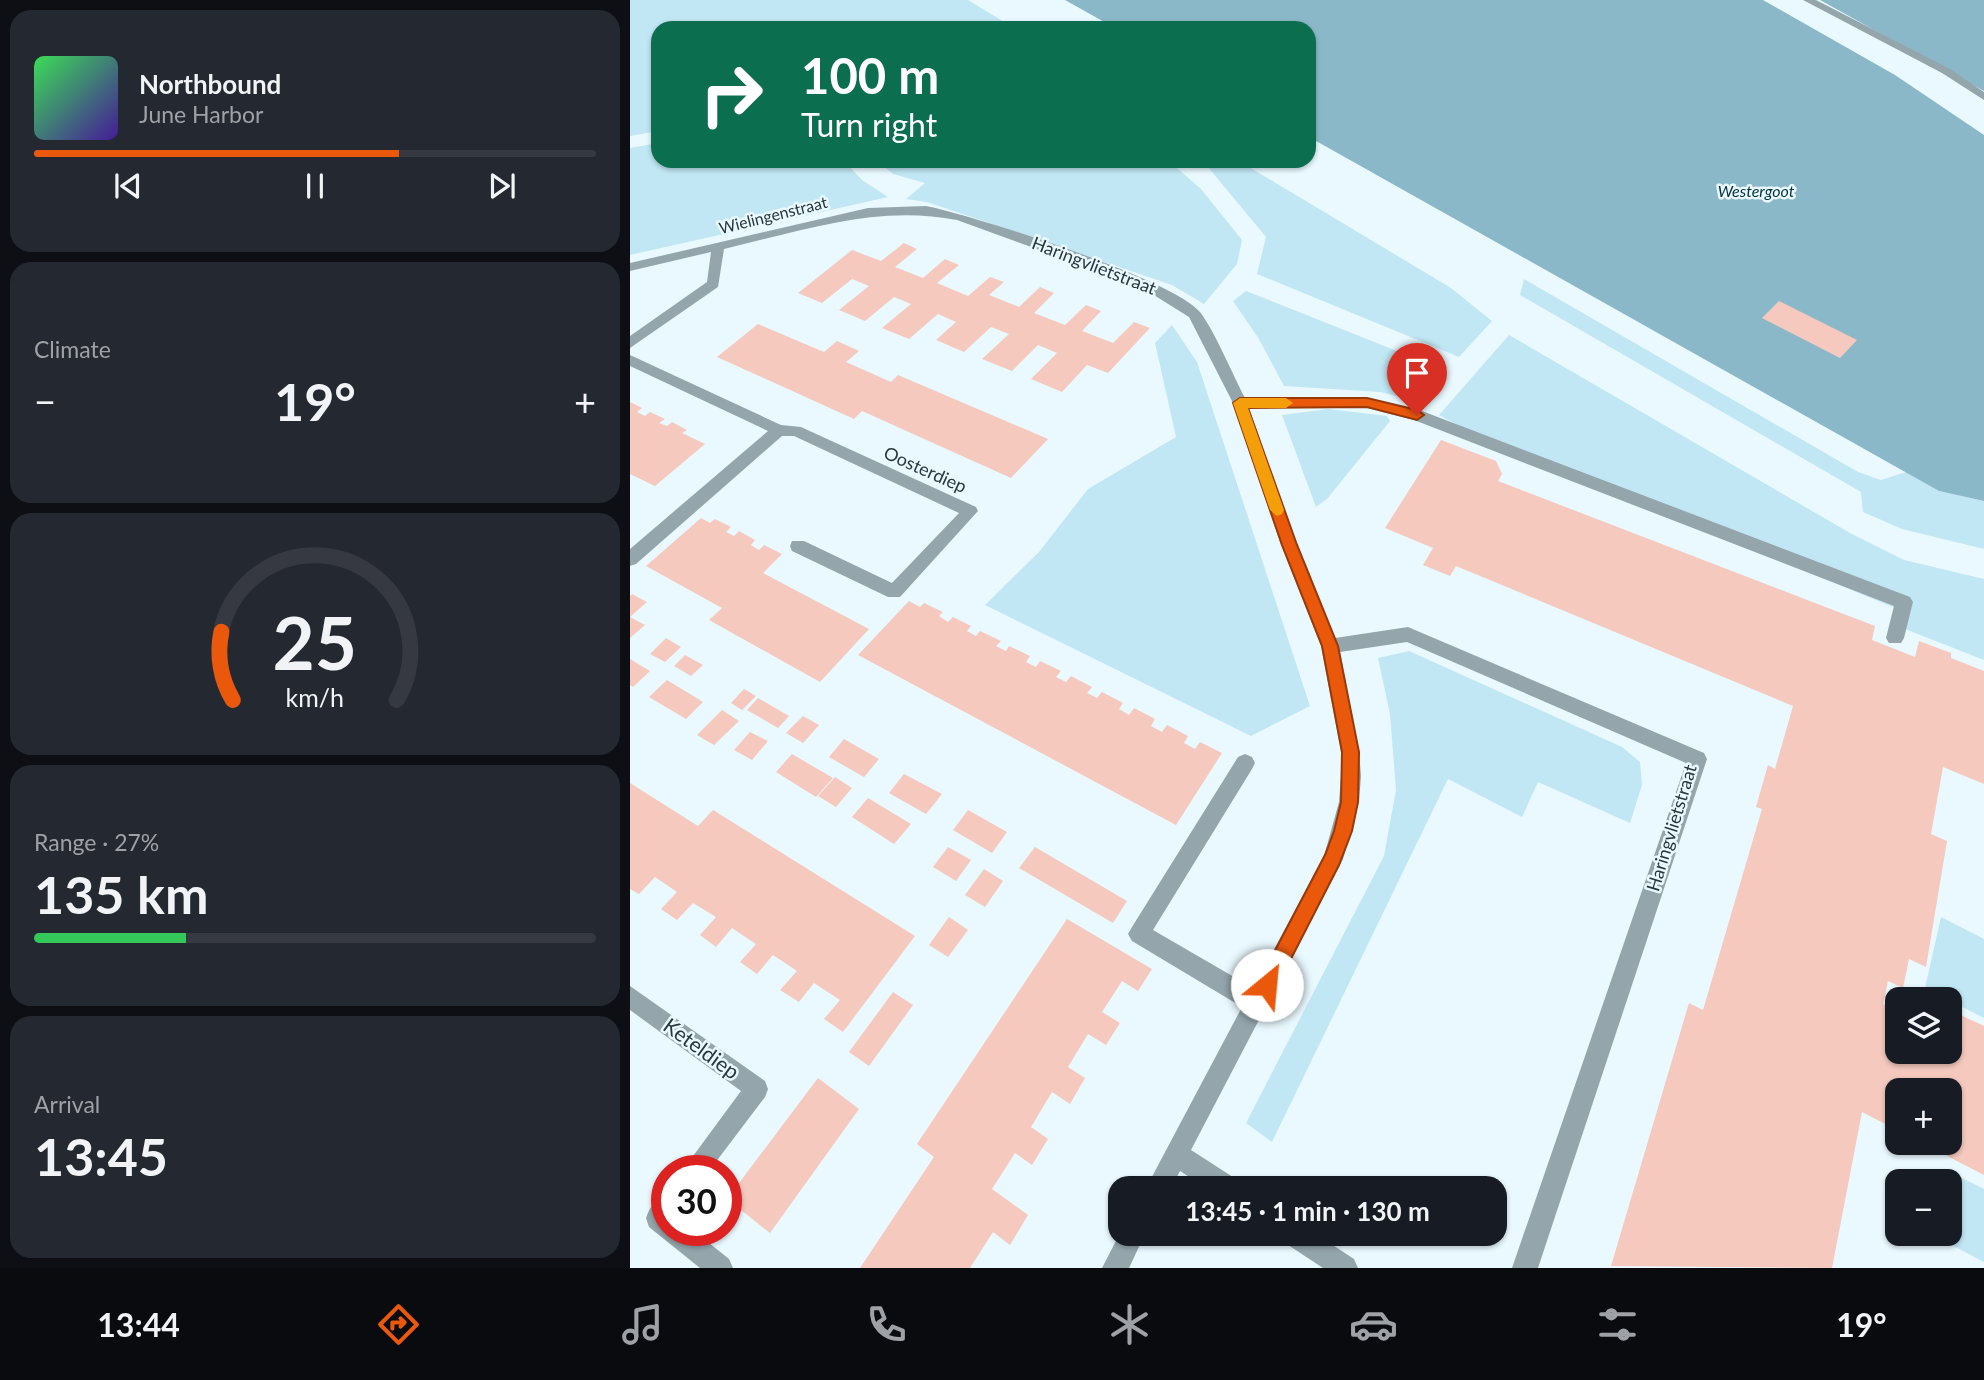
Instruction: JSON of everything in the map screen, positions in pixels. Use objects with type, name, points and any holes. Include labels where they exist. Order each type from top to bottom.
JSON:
[{"type":"street","points":[[1808,0],[1945,71],[1984,97]]},
{"type":"street","name":"Wielingenstraat","points":[[630,267],[868,212],[926,210]]},
{"type":"street","name":"Haringvlietstraat","points":[[926,210],[960,217],[1161,292],[1194,314],[1240,403],[1289,545],[1330,646],[1350,752],[1349,802],[1333,859],[1164,1176]]},
{"type":"street","points":[[630,343],[713,284],[718,247]]},
{"type":"street","name":"Oosterdiep","points":[[630,360],[779,430],[796,431],[970,511],[894,592],[797,546]]},
{"type":"street","points":[[1240,403],[1367,403],[1417,415],[1904,603],[1895,638]]},
{"type":"street","points":[[630,559],[779,430]]},
{"type":"street","name":"Haringvlietstraat","points":[[1330,646],[1408,634],[1697,759],[1525,1268]]},
{"type":"street","points":[[1245,763],[1139,934],[1257,1003]]},
{"type":"street","name":"Keteldiep","points":[[630,997],[757,1089],[706,1155]]},
{"type":"street","points":[[1176,1154],[1209,1176]]},
{"type":"street","points":[[693,1246],[720,1268]]},
{"type":"street","points":[[1115,1268],[1127,1246]]},
{"type":"street","points":[[1312,1246],[1345,1268]]},
{"type":"shaded area","points":[[630,0],[968,0],[1002,21],[651,21],[651,132],[630,136]]},
{"type":"shaded area","points":[[651,144],[651,168],[851,168],[862,180],[888,197],[630,255],[630,148]]},
{"type":"shaded area","points":[[886,168],[1177,168],[1201,189],[1242,240],[1237,264],[1204,304],[1172,285],[927,202],[906,199],[925,183],[893,174]]},
{"type":"shaded area","points":[[1209,168],[1251,168],[1451,288],[1492,321],[1459,357],[1257,274],[1266,237]]},
{"type":"shaded area","points":[[1524,279],[1858,472],[1881,480],[1906,472],[1939,491],[1984,501],[1984,549],[1902,529],[1863,512],[1861,492],[1520,295]]},
{"type":"shaded area","points":[[1246,291],[1447,371],[1417,401],[1380,392],[1284,386],[1259,339],[1233,301]]},
{"type":"shaded area","points":[[1172,325],[1197,362],[1310,706],[1251,736],[985,605],[1039,552],[1088,489],[1176,437],[1155,343]]},
{"type":"shaded area","points":[[1509,335],[1850,533],[1904,560],[1984,579],[1984,660],[1890,623],[1895,608],[1482,438],[1439,415]]},
{"type":"shaded area","points":[[1328,409],[1387,416],[1390,421],[1327,499],[1316,507],[1282,415]]},
{"type":"shaded area","points":[[1409,651],[1622,747],[1640,762],[1642,785],[1630,823],[1538,782],[1522,817],[1448,779],[1272,1142],[1246,1123],[1384,856],[1396,790],[1390,714],[1378,658]]},
{"type":"shaded area","points":[[1941,917],[1984,939],[1984,1018],[1962,1007],[1962,987],[1925,987]]},
{"type":"shaded area","points":[[1962,1178],[1984,1189],[1984,1262],[1953,1246],[1962,1246]]},
{"type":"water","name":"Westergoot","points":[[1065,0],[1763,0],[1895,75],[1984,135],[1984,501],[1939,491],[1316,141],[1316,21],[1102,21]]},
{"type":"water","points":[[1820,0],[1984,0],[1984,91]]},
{"type":"building","points":[[904,243],[917,249],[895,267],[923,278],[945,259],[959,265],[937,283],[968,296],[990,277],[1004,282],[989,295],[1019,307],[1040,287],[1054,293],[1034,313],[1065,325],[1086,305],[1101,311],[1082,331],[1113,343],[1134,322],[1150,328],[1108,373],[1087,365],[1062,392],[1031,379],[1057,353],[1038,345],[1012,371],[982,359],[1009,334],[991,327],[964,352],[936,340],[956,322],[938,314],[909,339],[882,328],[911,304],[894,297],[865,321],[839,310],[869,286],[852,279],[822,303],[798,293],[852,250],[881,261]]},
{"type":"building","points":[[1779,301],[1857,340],[1840,358],[1762,318]]},
{"type":"building","points":[[758,324],[824,352],[837,341],[859,351],[846,362],[891,382],[898,375],[1048,439],[1011,478],[862,411],[854,419],[717,357]]},
{"type":"building","points":[[630,402],[642,408],[637,412],[645,416],[650,412],[665,419],[659,423],[667,426],[672,422],[687,430],[682,433],[705,444],[655,486],[630,474]]},
{"type":"building","points":[[1441,440],[1496,461],[1502,474],[1498,481],[1875,626],[1872,640],[1915,657],[1919,641],[1951,653],[1951,658],[1984,671],[1984,784],[1943,767],[1931,834],[1947,841],[1926,967],[1909,959],[1903,987],[1888,981],[1883,1004],[1885,1064],[1962,1064],[1962,1016],[1984,1026],[1984,1175],[1945,1155],[1962,1155],[1962,1078],[1885,1078],[1885,1124],[1862,1112],[1832,1268],[1611,1266],[1689,1003],[1703,1010],[1762,809],[1756,807],[1768,765],[1775,769],[1793,706],[1456,566],[1450,576],[1423,565],[1433,548],[1385,528]]},
{"type":"building","points":[[701,518],[710,523],[715,519],[731,527],[726,532],[734,536],[739,531],[755,540],[751,545],[759,550],[764,545],[782,554],[763,573],[869,629],[820,682],[709,620],[722,608],[646,566]]},
{"type":"building","points":[[632,594],[647,602],[630,617],[630,596]]},
{"type":"building","points":[[909,601],[920,607],[924,603],[943,612],[939,616],[948,622],[953,617],[971,626],[967,631],[976,636],[980,631],[1001,641],[996,646],[1006,651],[1009,646],[1030,656],[1026,662],[1036,667],[1040,661],[1061,671],[1056,677],[1066,682],[1071,676],[1092,687],[1087,693],[1097,698],[1102,692],[1123,703],[1119,709],[1129,715],[1134,708],[1155,719],[1151,726],[1162,732],[1167,725],[1188,736],[1184,743],[1195,749],[1200,742],[1222,753],[1176,825],[858,655]]},
{"type":"building","points":[[630,617],[645,625],[630,638]]},
{"type":"building","points":[[666,638],[681,647],[665,662],[650,654]]},
{"type":"building","points":[[685,655],[703,665],[691,676],[674,666]]},
{"type":"building","points":[[630,659],[650,671],[633,687],[630,685]]},
{"type":"building","points":[[667,680],[703,702],[686,719],[649,697]]},
{"type":"building","points":[[744,689],[756,696],[742,710],[731,703]]},
{"type":"building","points":[[758,698],[789,716],[778,728],[747,710]]},
{"type":"building","points":[[722,710],[739,721],[714,745],[697,735]]},
{"type":"building","points":[[803,716],[819,725],[803,743],[786,733]]},
{"type":"building","points":[[750,732],[768,741],[752,760],[734,750]]},
{"type":"building","points":[[844,739],[879,759],[864,777],[829,757]]},
{"type":"building","points":[[792,754],[833,778],[816,797],[776,772]]},
{"type":"building","points":[[904,774],[942,794],[926,814],[889,793]]},
{"type":"building","points":[[835,777],[852,788],[836,807],[818,796]]},
{"type":"building","points":[[630,783],[698,826],[713,810],[915,936],[843,1032],[824,1019],[840,1000],[814,983],[799,1002],[780,990],[797,971],[773,955],[757,974],[740,962],[756,944],[732,928],[716,947],[700,935],[716,917],[693,903],[677,920],[661,909],[677,892],[655,877],[639,894],[630,889]]},
{"type":"building","points":[[868,798],[911,824],[894,844],[852,817]]},
{"type":"building","points":[[968,810],[1007,832],[992,853],[953,830]]},
{"type":"building","points":[[948,847],[971,860],[956,881],[933,867]]},
{"type":"building","points":[[1035,847],[1127,901],[1113,923],[1019,868]]},
{"type":"building","points":[[984,869],[1003,881],[985,907],[965,895]]},
{"type":"building","points":[[949,917],[968,930],[948,957],[929,945]]},
{"type":"building","points":[[1067,919],[1152,969],[1138,991],[1122,981],[1102,1012],[1120,1023],[1106,1045],[1088,1034],[1068,1067],[1085,1078],[1070,1104],[1052,1092],[1031,1127],[1048,1139],[1032,1165],[1015,1153],[992,1189],[1028,1215],[1010,1245],[993,1232],[970,1268],[860,1268],[934,1157],[917,1144]]},
{"type":"building","points":[[893,992],[913,1005],[869,1066],[849,1052]]},
{"type":"building","points":[[818,1078],[859,1109],[770,1233],[742,1211],[742,1179]]},
{"type":"slow traffic","points":[[1277,510],[1240,403],[1286,403]]},
{"type":"route","points":[[1267,985],[1333,859],[1343,831],[1349,802],[1350,752],[1330,646],[1289,545],[1240,403],[1367,403],[1417,415]]}]
